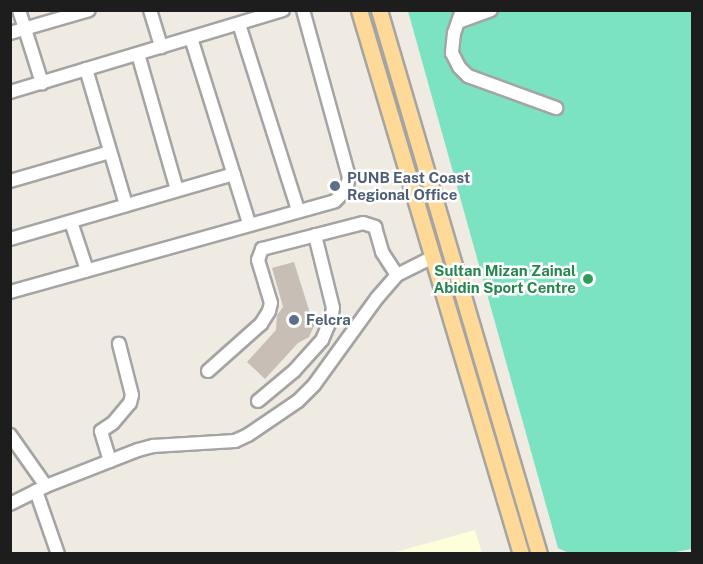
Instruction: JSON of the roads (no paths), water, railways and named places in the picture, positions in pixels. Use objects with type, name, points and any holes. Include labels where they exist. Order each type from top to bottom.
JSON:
[{"type":"main road","points":[[359,10],[520,554]]},
{"type":"main road","points":[[379,10],[539,554]]},
{"type":"main road","points":[[533,534],[549,554]]},
{"type":"street","points":[[19,10],[42,83]]},
{"type":"street","points":[[10,33],[89,10]]},
{"type":"street","points":[[150,10],[161,47]]},
{"type":"street","points":[[10,92],[283,10]]},
{"type":"street","points":[[10,292],[249,223],[335,201],[346,190],[349,177],[303,10]]},
{"type":"street","points":[[491,10],[460,16],[454,33],[453,53],[459,67],[468,76],[556,108]]},
{"type":"street","points":[[239,24],[298,210]]},
{"type":"street","points":[[191,38],[249,223]]},
{"type":"street","points":[[138,54],[177,190]]},
{"type":"street","points":[[86,69],[126,205]]},
{"type":"street","points":[[10,181],[110,152]]},
{"type":"street","points":[[10,239],[234,174]]},
{"type":"street","points":[[71,222],[87,270]]},
{"type":"street","points":[[208,371],[261,324],[269,311],[271,303],[258,260],[262,249],[363,223],[375,227],[382,252],[398,275]]},
{"type":"street","points":[[258,401],[294,371],[321,340],[331,319],[333,308],[315,235]]},
{"type":"street","points":[[10,504],[110,461],[153,447],[235,441],[248,435],[298,401],[314,385],[377,298],[398,275],[433,256]]},
{"type":"street","points":[[110,461],[101,431],[113,423],[130,403],[132,394],[119,344]]},
{"type":"street","points":[[10,435],[41,489],[58,554]]},
{"type":"place","name":"PUNB East Coast Regional Office","points":[[335,186]]},
{"type":"place","name":"Sultan Mizan Zainal Abidin Sport Centre","points":[[588,279]]},
{"type":"place","name":"Felcra","points":[[294,320]]}]
